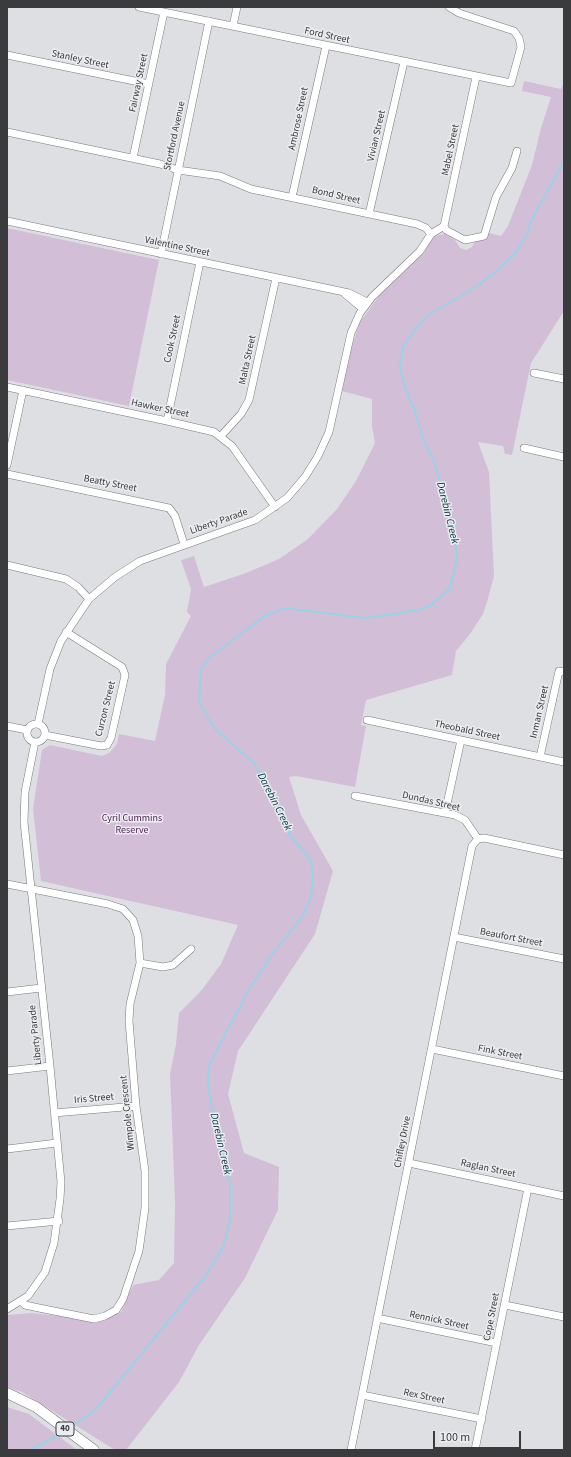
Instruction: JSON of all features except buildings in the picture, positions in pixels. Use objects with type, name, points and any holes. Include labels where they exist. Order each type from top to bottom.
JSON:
[{"type":"highway","name":"40","points":[[7,1393],[36,1407],[94,1450]]},
{"type":"street","name":"Ford Street","points":[[139,7],[511,83],[521,47],[519,38],[514,31],[459,13],[448,7]]},
{"type":"street","points":[[233,26],[236,7]]},
{"type":"street","name":"Fairway Street","points":[[133,158],[164,12]]},
{"type":"street","name":"Stortford Avenue","points":[[161,254],[209,22]]},
{"type":"street","name":"Ambrose Street","points":[[292,197],[326,46]]},
{"type":"street","name":"Stanley Street","points":[[7,55],[149,84]]},
{"type":"street","name":"Vivian Street","points":[[369,214],[404,62]]},
{"type":"street","name":"Mabel Street","points":[[444,226],[476,77]]},
{"type":"street","name":"Bond Street","points":[[7,132],[220,176],[251,188],[417,224],[426,228],[431,234]]},
{"type":"street","points":[[431,234],[444,226],[446,230],[465,240],[484,236],[496,197],[512,168],[517,152]]},
{"type":"street","name":"Valentine Street","points":[[7,221],[356,295],[367,302]]},
{"type":"street","name":"Liberty Parade","points":[[38,724],[50,669],[66,632],[88,599],[128,568],[184,544],[238,528],[255,520],[286,498],[305,477],[324,444],[332,420],[351,333],[363,309],[367,302],[420,251],[431,234]]},
{"type":"street","name":"Cook Street","points":[[167,421],[200,262]]},
{"type":"street","name":"Malta Street","points":[[221,436],[241,414],[249,400],[276,278]]},
{"type":"street","name":"Valentine Street","points":[[342,292],[363,309]]},
{"type":"street","points":[[534,373],[564,379]]},
{"type":"street","name":"Hawker Street","points":[[7,387],[203,429],[221,436],[232,446],[275,507]]},
{"type":"street","points":[[7,465],[23,390]]},
{"type":"street","points":[[524,448],[564,457]]},
{"type":"street","name":"Beatty Street","points":[[7,474],[168,508],[174,516],[184,544]]},
{"type":"street","points":[[7,566],[66,579],[78,587],[88,599]]},
{"type":"street","name":"Curzon Street","points":[[45,735],[101,746],[107,745],[111,738],[125,675],[122,667],[66,632]]},
{"type":"street","name":"Inman Street","points":[[540,757],[562,672]]},
{"type":"street","name":"Theobald Street","points":[[366,720],[564,762]]},
{"type":"street","points":[[32,724],[38,724],[43,727],[45,735],[41,740],[35,742],[28,737],[27,730],[32,724]]},
{"type":"street","points":[[7,726],[27,730]]},
{"type":"street","points":[[446,813],[461,740]]},
{"type":"street","name":"Liberty Parade","points":[[7,1309],[21,1301],[34,1289],[44,1272],[54,1243],[59,1221],[61,1182],[31,890],[24,806],[27,777],[35,742]]},
{"type":"street","name":"Dundas Street","points":[[355,796],[446,813],[465,820],[478,839]]},
{"type":"street","points":[[478,839],[484,838],[564,855]]},
{"type":"street","name":"Chifley Drive","points":[[351,1450],[472,846],[478,839]]},
{"type":"street","name":"Wimpole Crescent","points":[[7,884],[31,890],[108,904],[123,910],[133,920],[138,936],[140,963],[130,1004],[129,1021],[136,1106],[145,1171],[145,1208],[139,1252],[123,1299],[116,1310],[105,1316],[94,1319],[25,1305],[21,1301]]},
{"type":"street","name":"Beaufort Street","points":[[454,937],[564,959]]},
{"type":"street","points":[[140,963],[163,967],[173,966],[191,949]]},
{"type":"street","points":[[7,992],[41,988]]},
{"type":"street","name":"Fink Street","points":[[432,1049],[564,1076]]},
{"type":"street","points":[[7,1071],[50,1066]]},
{"type":"street","name":"Iris Street","points":[[54,1113],[136,1106]]},
{"type":"street","points":[[7,1149],[57,1143]]},
{"type":"street","name":"Raglan Street","points":[[409,1163],[564,1196]]},
{"type":"street","name":"Cope Street","points":[[476,1450],[528,1188]]},
{"type":"street","points":[[7,1226],[59,1221]]},
{"type":"street","points":[[505,1305],[564,1317]]},
{"type":"street","name":"Rennick Street","points":[[377,1318],[497,1343]]},
{"type":"street","name":"Rex Street","points":[[362,1395],[482,1419]]},
{"type":"green space","name":"Cyril Cummins Reserve","points":[[524,81],[561,89],[564,83],[564,311],[531,363],[512,455],[505,454],[503,446],[478,442],[489,472],[494,576],[487,602],[483,614],[470,634],[456,651],[452,675],[366,700],[361,725],[366,726],[355,787],[296,776],[289,777],[301,815],[333,871],[315,934],[238,1051],[228,1094],[244,1153],[279,1167],[278,1210],[245,1278],[199,1345],[179,1382],[126,1450],[115,1450],[22,1392],[7,1387],[7,1315],[32,1313],[94,1320],[121,1312],[133,1285],[159,1280],[174,1263],[175,1201],[170,1074],[176,1044],[179,1013],[201,991],[221,964],[238,925],[41,881],[33,809],[42,750],[50,745],[102,756],[109,753],[117,744],[119,734],[155,741],[165,695],[166,664],[191,616],[187,612],[191,589],[181,560],[194,556],[204,587],[246,573],[279,559],[308,539],[337,509],[356,481],[375,443],[372,426],[372,399],[342,391],[352,346],[360,322],[379,296],[424,253],[428,243],[435,236],[445,234],[455,240],[460,248],[466,250],[472,247],[475,241],[484,240],[489,233],[501,236],[508,226],[532,165],[541,128],[551,97],[522,91]]},
{"type":"green space","points":[[7,228],[159,260],[129,406],[7,380]]},
{"type":"green space","points":[[7,1407],[29,1414],[77,1450],[7,1450]]},
{"type":"waterway","name":"Darebin Creek","points":[[69,1428],[97,1408],[206,1275],[221,1251],[226,1238],[230,1219],[230,1184],[213,1118],[208,1081],[209,1065],[249,989],[274,952],[302,917],[309,903],[312,890],[313,873],[310,859],[289,834],[285,819],[265,781],[254,763],[214,728],[199,702],[201,669],[209,658],[263,617],[284,608],[367,618],[419,610],[430,606],[450,588],[457,557],[453,527],[434,461],[425,444],[414,409],[405,388],[400,366],[403,347],[414,330],[427,316],[479,285],[516,252],[528,232],[532,219],[564,161]]},
{"type":"waterway","name":"Darebin Creek","points":[[30,1450],[64,1432]]}]
